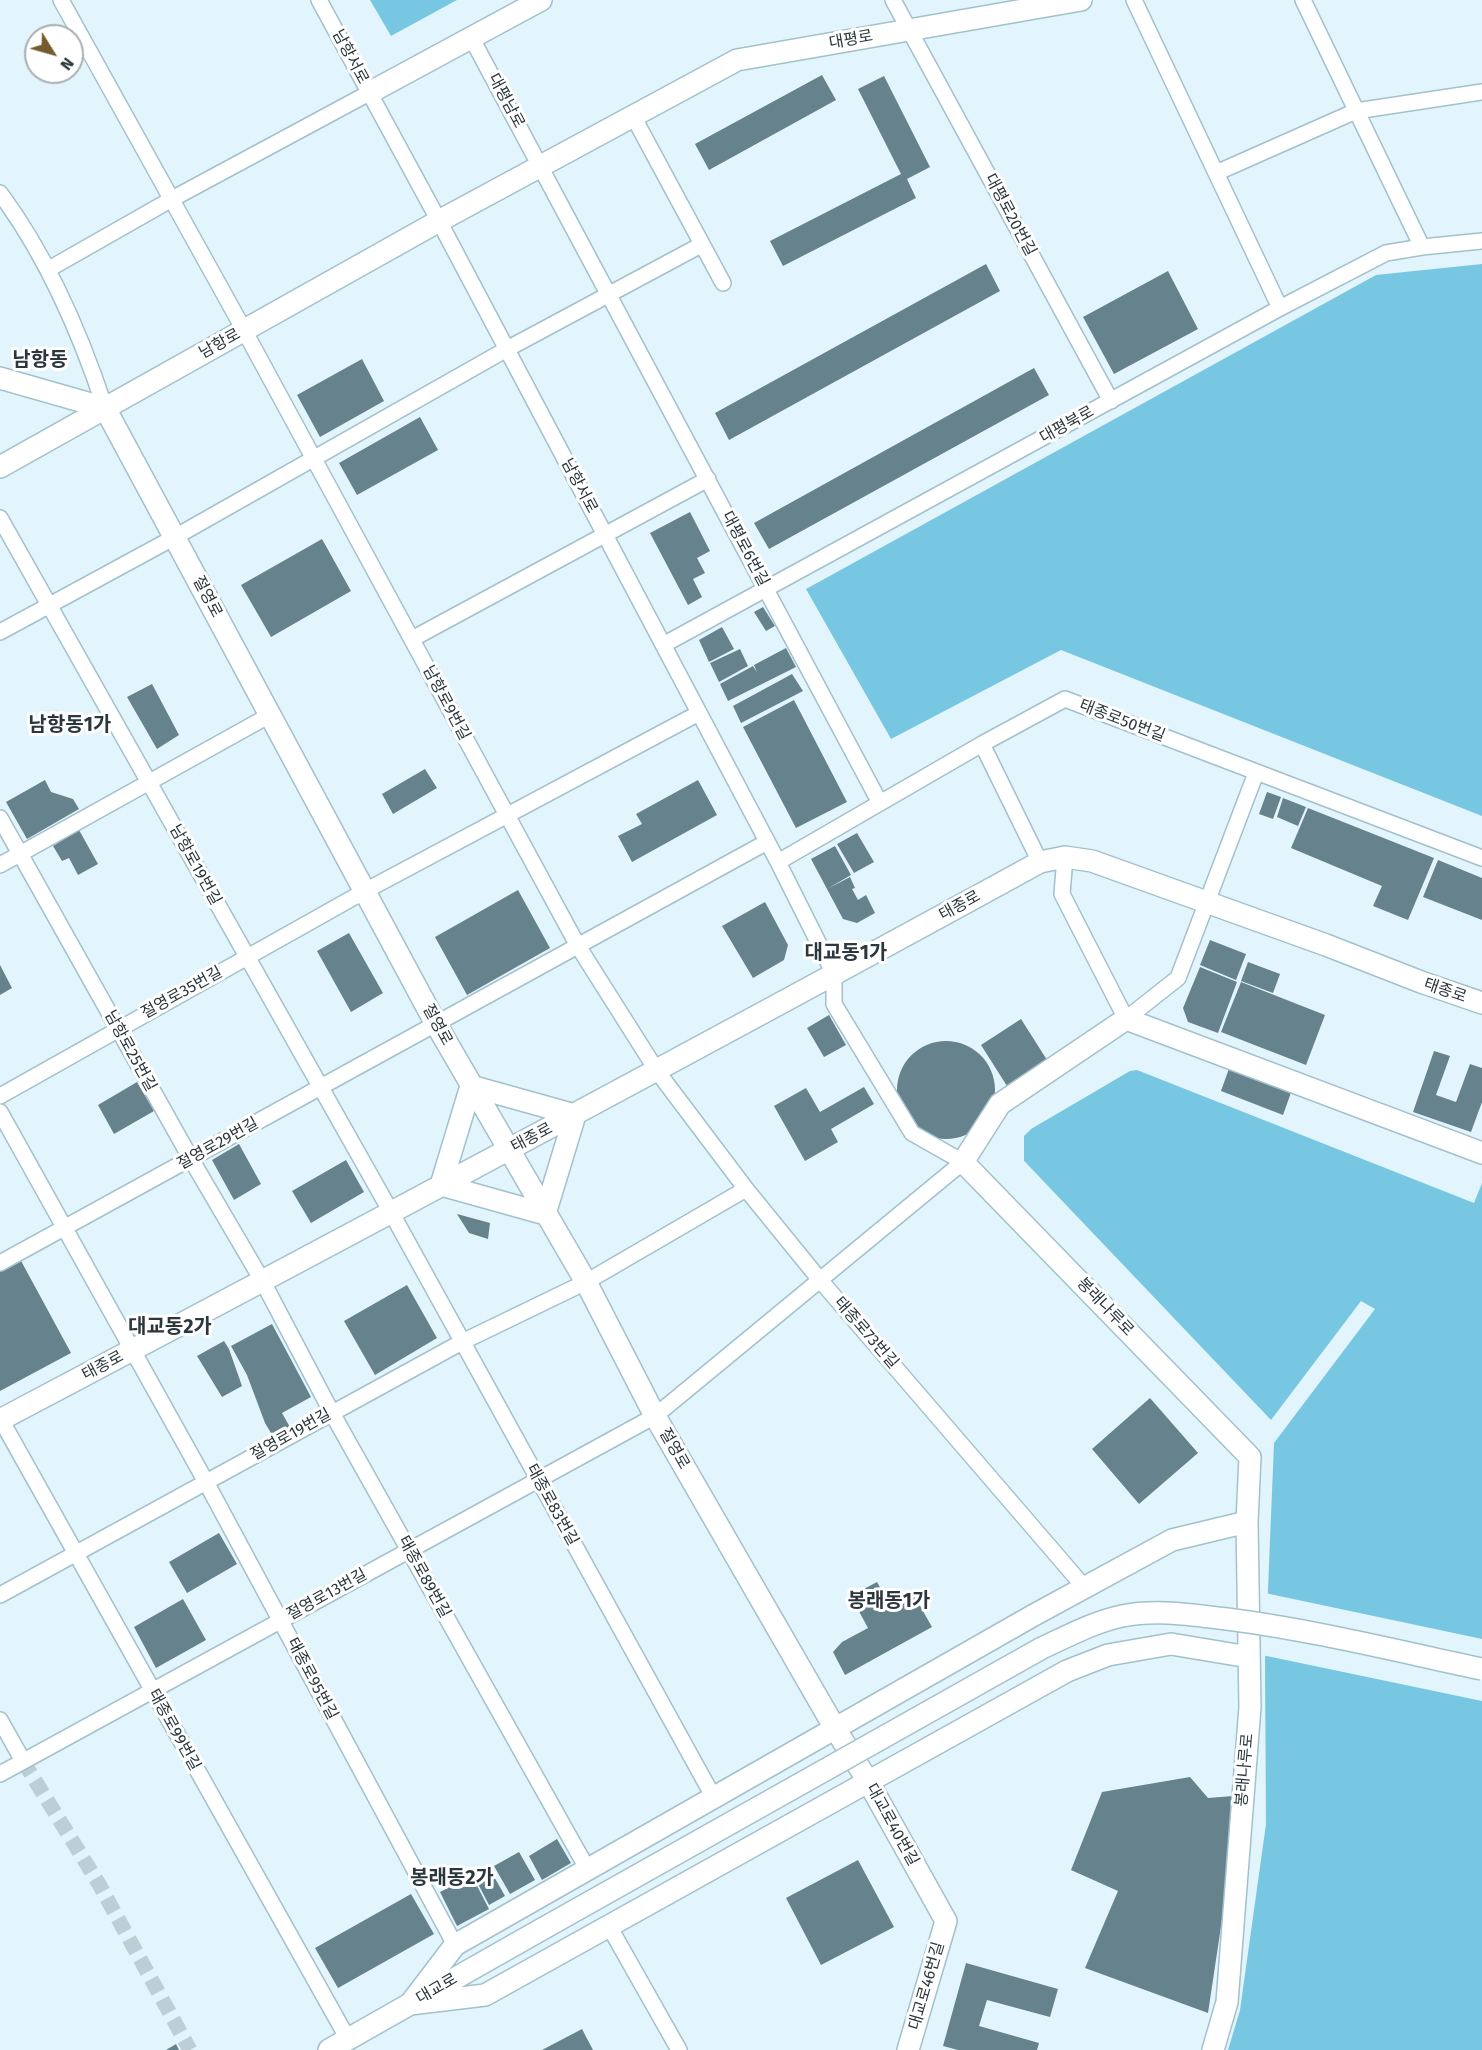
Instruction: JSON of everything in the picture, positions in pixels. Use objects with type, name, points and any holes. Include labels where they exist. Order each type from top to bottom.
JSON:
[{"type":"main road","points":[[369,93],[541,0]]},
{"type":"main road","name":"대평로","points":[[439,220],[737,60],[1082,0]]},
{"type":"main road","name":"남항로","points":[[0,467],[439,220]]},
{"type":"main road","points":[[0,378],[105,408]]},
{"type":"main road","name":"절영로","points":[[105,408],[436,1024],[586,1282],[655,1416],[836,1730]]},
{"type":"main road","name":"태종로","points":[[0,1419],[133,1351],[508,1151],[1040,862],[1065,857],[1092,861],[1482,1003]]},
{"type":"main road","points":[[963,1162],[1000,1104],[1126,1019],[1482,1153]]},
{"type":"main road","points":[[471,1086],[575,1115],[545,1214],[441,1185],[471,1086]]},
{"type":"main road","name":"봉래나루로","points":[[963,1162],[1250,1457],[1247,1522],[1250,1707],[1227,2002],[1213,2050]]},
{"type":"main road","points":[[410,2004],[455,1945],[1172,1540],[1247,1522]]},
{"type":"main road","name":"대교로","points":[[329,2050],[1042,1648],[1098,1623],[1123,1616],[1156,1613],[1187,1614],[1284,1626],[1482,1670]]},
{"type":"main road","points":[[410,2004],[486,1995],[1067,1671],[1108,1655],[1172,1644],[1249,1658]]},
{"type":"main road","name":"대교로40번길","points":[[836,1730],[946,1921]]},
{"type":"main road","name":"대교로46번길","points":[[908,2050],[946,1921]]},
{"type":"street","name":"남항로9번길","points":[[61,0],[244,330],[578,946],[657,1071]]},
{"type":"street","name":"남항서로","points":[[319,0],[439,220],[778,862],[834,974]]},
{"type":"street","name":"대평로20번길","points":[[893,0],[1111,401]]},
{"type":"street","points":[[1134,0],[1280,308]]},
{"type":"street","points":[[1303,0],[1422,247]]},
{"type":"street","name":"대평남로","points":[[471,37],[541,166]]},
{"type":"street","points":[[1216,173],[1356,111],[1482,92]]},
{"type":"street","points":[[49,269],[172,199],[369,93]]},
{"type":"street","points":[[633,116],[723,283]]},
{"type":"street","name":"대평로6번길","points":[[541,166],[880,803]]},
{"type":"street","points":[[0,193],[22,223],[49,269],[85,350],[105,408]]},
{"type":"street","name":"대평북로","points":[[663,645],[1280,308],[1386,253],[1482,240]]},
{"type":"street","points":[[0,632],[175,537],[507,349],[701,245]]},
{"type":"street","points":[[412,639],[708,479]]},
{"type":"street","name":"남항로19번길","points":[[0,518],[391,1212]]},
{"type":"street","name":"태종로50번길","points":[[778,862],[982,744],[1065,699],[1482,858]]},
{"type":"street","name":"절영로35번길","points":[[0,1096],[364,891],[699,713]]},
{"type":"street","points":[[0,865],[270,715]]},
{"type":"street","points":[[982,744],[1040,862]]},
{"type":"street","points":[[1065,857],[1062,894],[1126,1019],[1178,978],[1256,773]]},
{"type":"street","name":"남항로25번길","points":[[0,818],[191,1159],[263,1282]]},
{"type":"street","name":"절영로29번길","points":[[0,1263],[767,842]]},
{"type":"street","points":[[834,974],[834,1004],[912,1133],[963,1162]]},
{"type":"street","name":"태종로73번길","points":[[657,1071],[746,1190],[820,1280],[1085,1588]]},
{"type":"street","name":"태종로95번길","points":[[0,1112],[206,1482],[455,1945]]},
{"type":"street","name":"절영로13번길","points":[[0,1774],[655,1416],[963,1162]]},
{"type":"street","name":"절영로19번길","points":[[0,1595],[462,1342],[586,1282],[746,1190]]},
{"type":"street","name":"태종로83번길","points":[[391,1212],[714,1798]]},
{"type":"street","name":"태종로89번길","points":[[263,1282],[333,1413],[588,1870]]},
{"type":"street","name":"태종로99번길","points":[[0,1419],[348,2039]]},
{"type":"street","points":[[0,1720],[23,1761]]},
{"type":"street","points":[[609,1926],[679,2050]]},
{"type":"water","points":[[370,0],[457,0],[391,36]]},
{"type":"water","points":[[1482,264],[1482,816],[1061,650],[891,739],[806,589],[1376,275]]},
{"type":"water","points":[[1137,1070],[1474,1203],[1482,1183],[1482,2050],[1228,2050],[1240,2010],[1266,1824],[1265,1662],[1274,1443],[1271,1421],[1024,1161],[1024,1136],[1031,1129],[1130,1071]]},
{"type":"pier","points":[[1024,1136],[1024,1161],[1271,1420],[1361,1301],[1375,1309],[1274,1443],[1271,1440],[1269,1422],[1022,1162],[1021,1139]]},
{"type":"pier","points":[[1265,1593],[1482,1639],[1482,1701],[1262,1655]]},
{"type":"building","points":[[822,75],[836,100],[709,170],[695,144]]},
{"type":"building","points":[[884,76],[930,167],[907,179],[916,198],[783,266],[770,241],[901,174],[858,89]]},
{"type":"building","points":[[986,264],[1000,291],[729,440],[715,413]]},
{"type":"building","points":[[1168,271],[1198,329],[1114,374],[1083,317]]},
{"type":"building","points":[[362,359],[384,401],[320,437],[297,395]]},
{"type":"building","points":[[1034,368],[1049,395],[769,549],[754,523]]},
{"type":"building","points":[[420,417],[438,450],[357,495],[339,463]]},
{"type":"building","points":[[690,512],[710,551],[697,558],[705,573],[693,579],[702,597],[688,605],[650,533]]},
{"type":"building","points":[[322,539],[351,591],[271,637],[241,585]]},
{"type":"building","points":[[763,607],[775,626],[766,631],[754,612]]},
{"type":"building","points":[[722,627],[734,649],[709,662],[699,640]]},
{"type":"building","points":[[786,648],[796,667],[728,701],[720,684],[753,666],[757,672],[754,665]]},
{"type":"building","points":[[740,649],[748,666],[719,682],[710,663]]},
{"type":"building","points":[[792,674],[803,691],[741,723],[733,706]]},
{"type":"building","points":[[152,684],[179,735],[157,749],[127,697]]},
{"type":"building","points":[[794,700],[847,802],[796,828],[743,727]]},
{"type":"building","points":[[425,769],[437,788],[393,814],[382,794]]},
{"type":"building","points":[[45,780],[51,792],[73,799],[79,809],[27,839],[6,802]]},
{"type":"building","points":[[698,780],[717,815],[632,862],[618,836],[642,824],[636,814]]},
{"type":"building","points":[[1267,792],[1281,797],[1273,819],[1259,814]]},
{"type":"building","points":[[1283,798],[1306,807],[1298,826],[1277,817]]},
{"type":"building","points":[[1308,808],[1434,858],[1408,920],[1373,906],[1382,886],[1291,848]]},
{"type":"building","points":[[79,830],[98,864],[78,875],[69,858],[62,861],[53,846]]},
{"type":"building","points":[[857,833],[874,862],[854,873],[837,844]]},
{"type":"building","points":[[835,846],[851,875],[827,889],[811,859]]},
{"type":"building","points":[[1438,860],[1482,878],[1482,920],[1423,897]]},
{"type":"building","points":[[850,877],[855,888],[852,889],[858,900],[866,895],[875,913],[857,923],[843,919],[827,889]]},
{"type":"building","points":[[518,890],[550,948],[467,995],[435,937]]},
{"type":"building","points":[[765,902],[788,945],[784,960],[753,978],[722,926]]},
{"type":"building","points":[[349,933],[383,993],[351,1012],[317,951]]},
{"type":"building","points":[[1210,940],[1246,954],[1236,980],[1200,965]]},
{"type":"building","points":[[1248,962],[1280,974],[1273,993],[1241,981]]},
{"type":"building","points":[[0,965],[12,988],[0,995]]},
{"type":"building","points":[[1200,967],[1237,982],[1218,1033],[1188,1022],[1183,1008]]},
{"type":"building","points":[[1241,982],[1325,1015],[1306,1065],[1221,1032]]},
{"type":"building","points":[[829,1015],[846,1045],[824,1057],[807,1028]]},
{"type":"building","points":[[1021,1019],[1047,1060],[1007,1086],[981,1045]]},
{"type":"building","points":[[946,1041],[965,1044],[981,1055],[992,1071],[995,1090],[992,1109],[981,1125],[965,1136],[946,1139],[927,1136],[911,1125],[900,1109],[897,1090],[900,1071],[911,1055],[927,1044]]},
{"type":"building","points":[[1434,1051],[1450,1056],[1436,1095],[1456,1102],[1470,1064],[1482,1068],[1482,1102],[1471,1132],[1413,1112]]},
{"type":"building","points":[[1231,1063],[1293,1087],[1283,1115],[1221,1091]]},
{"type":"building","points":[[137,1082],[154,1111],[114,1134],[98,1105]]},
{"type":"building","points":[[864,1087],[874,1104],[831,1129],[838,1142],[805,1161],[774,1106],[806,1088],[820,1112]]},
{"type":"building","points":[[239,1144],[261,1184],[234,1200],[212,1160]]},
{"type":"building","points":[[346,1160],[364,1192],[311,1223],[292,1191]]},
{"type":"building","points":[[457,1214],[490,1223],[488,1239],[469,1233]]},
{"type":"building","points":[[20,1259],[71,1353],[0,1391],[0,1270]]},
{"type":"building","points":[[407,1285],[437,1338],[375,1375],[344,1321]]},
{"type":"building","points":[[272,1324],[311,1397],[282,1413],[291,1429],[274,1438],[265,1423],[247,1375],[231,1346]]},
{"type":"building","points":[[224,1341],[242,1386],[222,1397],[197,1356]]},
{"type":"building","points":[[1150,1398],[1198,1453],[1139,1504],[1092,1449]]},
{"type":"building","points":[[219,1533],[237,1564],[187,1593],[169,1562]]},
{"type":"building","points":[[877,1582],[892,1609],[915,1597],[932,1627],[845,1675],[833,1652],[842,1642],[868,1628],[855,1604],[862,1590]]},
{"type":"building","points":[[183,1599],[206,1640],[156,1668],[134,1627]]},
{"type":"building","points":[[1190,1777],[1208,1798],[1233,1796],[1232,1853],[1208,2013],[1085,1968],[1118,1891],[1071,1870],[1102,1792]]},
{"type":"building","points":[[557,1839],[571,1863],[542,1880],[529,1856]]},
{"type":"building","points":[[519,1852],[535,1880],[510,1894],[494,1866]]},
{"type":"building","points":[[858,1860],[894,1927],[821,1965],[786,1898]]},
{"type":"building","points":[[492,1873],[505,1896],[489,1905],[477,1882]]},
{"type":"building","points":[[472,1876],[489,1909],[457,1926],[440,1892]]},
{"type":"building","points":[[411,1894],[434,1934],[338,1988],[315,1948]]},
{"type":"building","points":[[966,1963],[1058,1989],[1050,2017],[987,2000],[979,2026],[1039,2043],[1037,2050],[958,2050],[943,2046]]},
{"type":"building","points":[[582,2029],[593,2050],[542,2050]]},
{"type":"building","points":[[176,2044],[179,2050],[166,2050]]},
{"type":"tunnel","points":[[23,1761],[99,1884],[190,2050]]},
{"type":"district","name":"남항동","points":[[40,360]]},
{"type":"district","name":"남항동1가","points":[[70,725]]},
{"type":"district","name":"대교동1가","points":[[846,953]]},
{"type":"district","name":"대교동2가","points":[[170,1327]]},
{"type":"district","name":"봉래동1가","points":[[889,1601]]},
{"type":"district","name":"봉래동2가","points":[[452,1878]]}]
